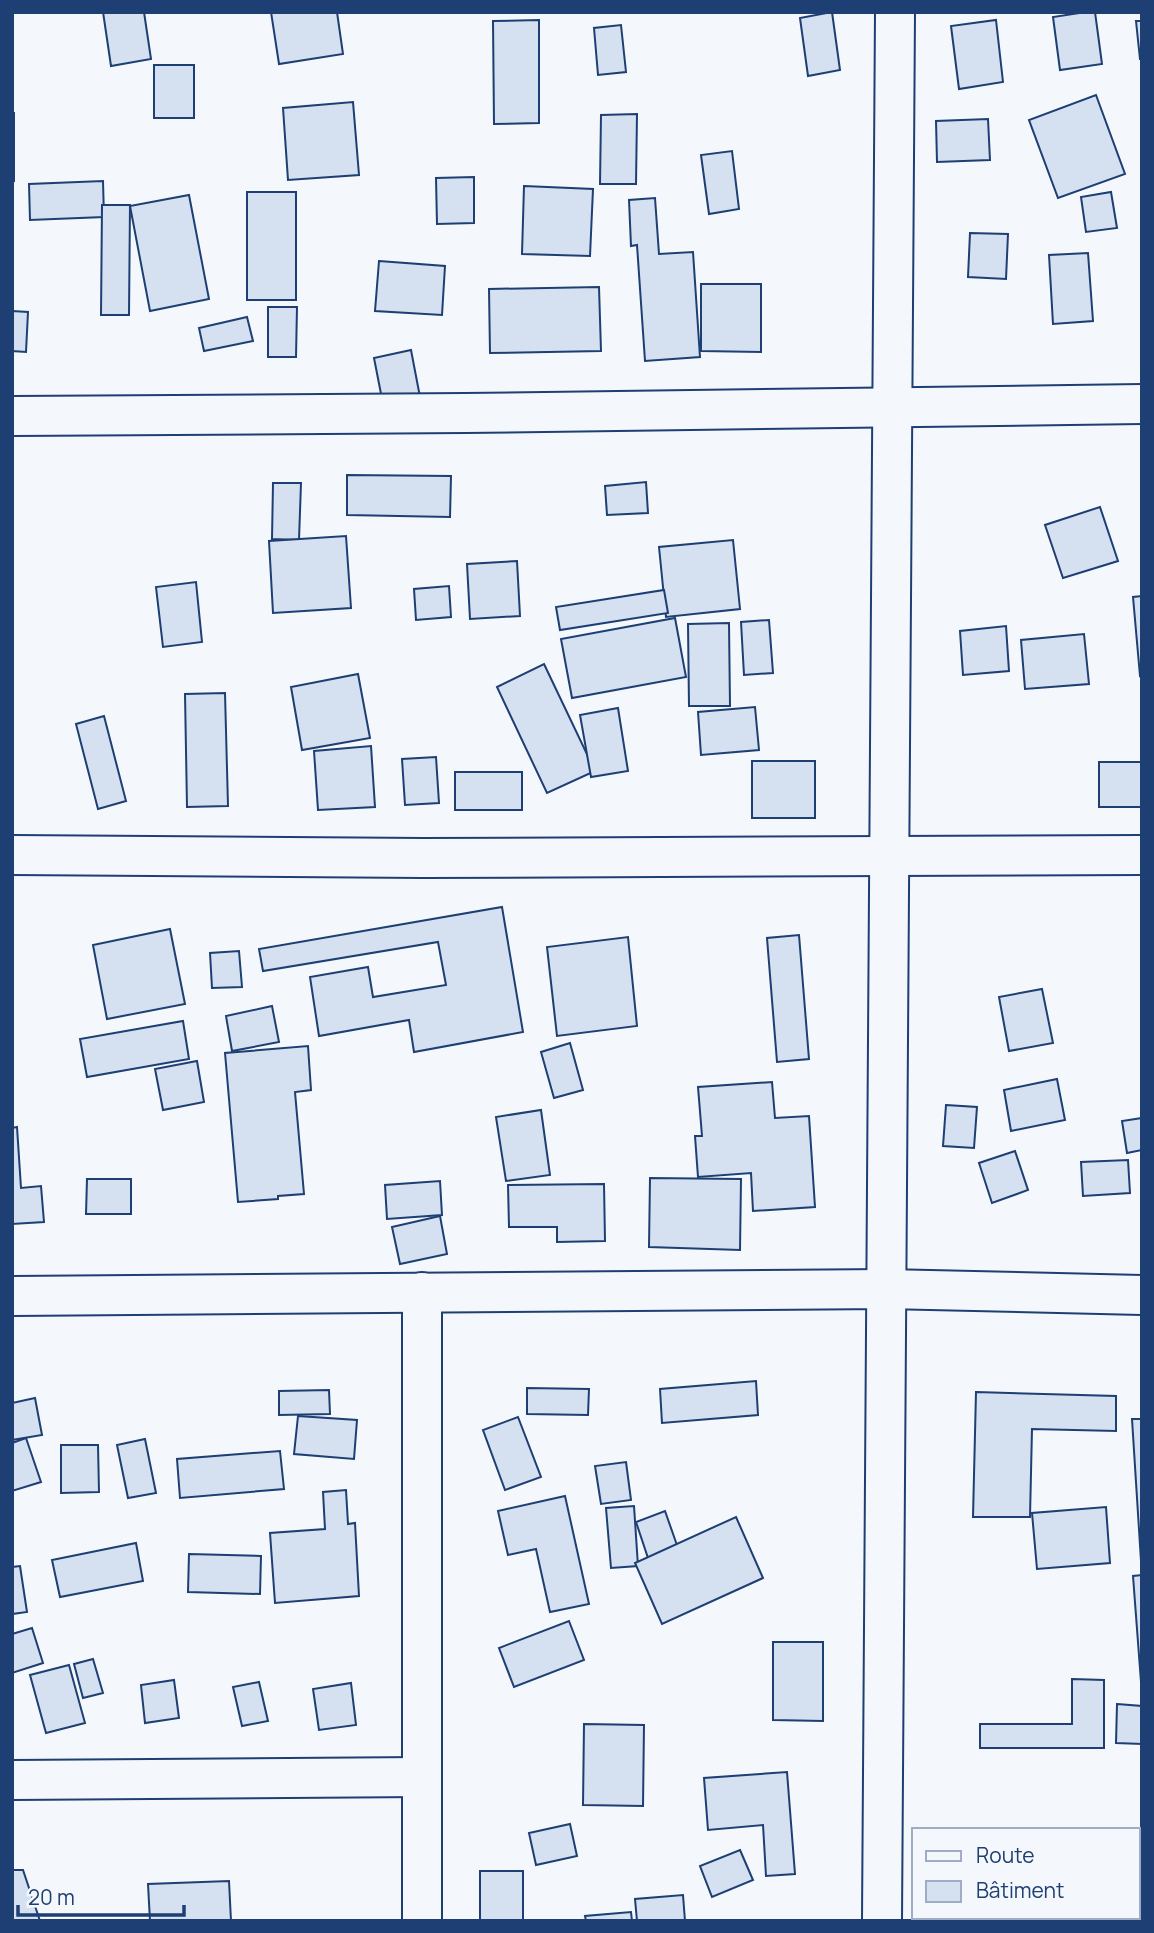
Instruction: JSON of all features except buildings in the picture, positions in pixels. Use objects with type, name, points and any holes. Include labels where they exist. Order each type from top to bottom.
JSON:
[{"type":"street","points":[[882,1921],[895,12]]},
{"type":"street","points":[[12,416],[1142,404]]},
{"type":"street","points":[[12,855],[410,858],[1142,855]]},
{"type":"street","points":[[12,1296],[886,1289],[1142,1295]]},
{"type":"street","points":[[422,1292],[422,1921]]},
{"type":"street","points":[[12,1780],[422,1777]]}]
